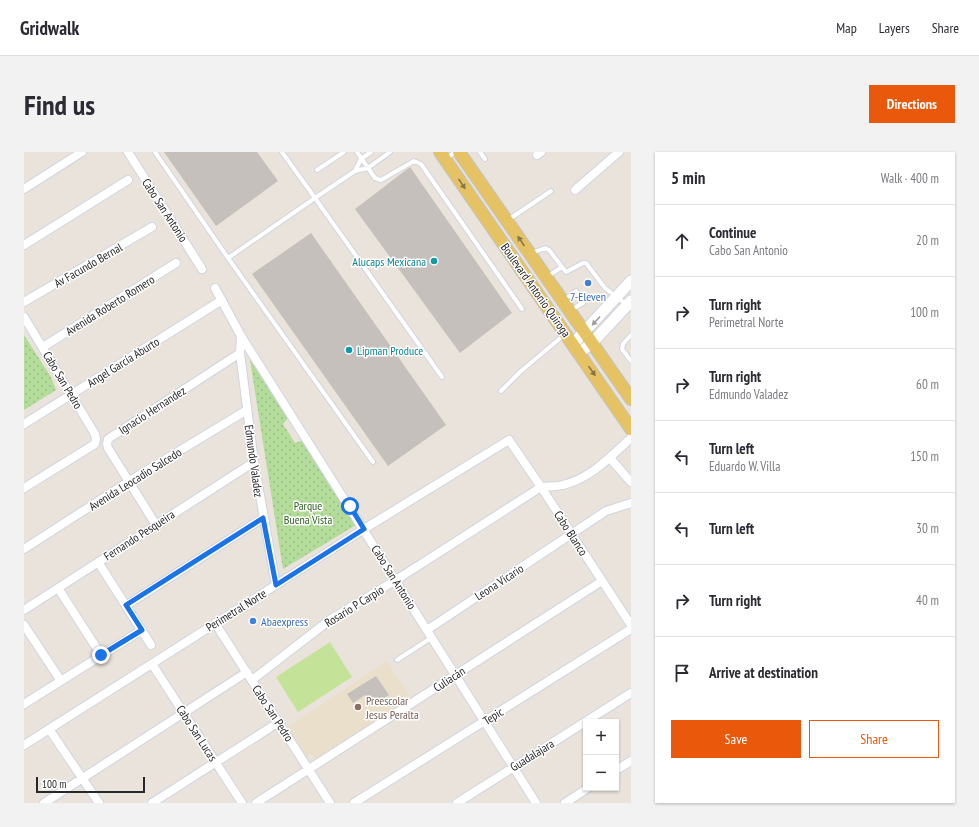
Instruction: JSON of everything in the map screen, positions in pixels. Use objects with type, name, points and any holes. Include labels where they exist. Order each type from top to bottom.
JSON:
[{"type":"main road","name":"Boulevard Antonio Quiroga","points":[[459,152],[545,278],[631,399]]},
{"type":"main road","name":"Boulevard Antonio Quiroga","points":[[447,154],[631,429]]},
{"type":"street","points":[[24,189],[82,152]]},
{"type":"street","name":"Cabo San Antonio","points":[[128,152],[202,269]]},
{"type":"street","points":[[575,190],[619,152]]},
{"type":"street","points":[[24,245],[128,180]]},
{"type":"street","name":"Av Facundo Bernal","points":[[24,302],[152,227]]},
{"type":"street","name":"Avenida Roberto Romero","points":[[43,347],[176,263]]},
{"type":"street","points":[[576,348],[584,333],[631,281]]},
{"type":"street","name":"Cabo San Antonio","points":[[215,288],[241,336],[536,803]]},
{"type":"street","name":"Angel García Aburto","points":[[24,424],[222,300]]},
{"type":"street","points":[[576,348],[592,343],[630,305]]},
{"type":"street","name":"Cabo San Pedro","points":[[24,317],[72,394],[95,434],[96,439],[95,444],[24,488]]},
{"type":"street","name":"Edmundo Valadez","points":[[241,336],[240,354],[254,462],[276,585]]},
{"type":"street","name":"Ignacio Hernandez","points":[[156,525],[128,482],[107,444],[111,436],[240,354]]},
{"type":"street","name":"Avenida Leocadio Salcedo","points":[[24,549],[128,482],[247,410]]},
{"type":"street","points":[[541,487],[561,486],[581,479],[610,458],[631,438]]},
{"type":"street","name":"Perimetral Norte","points":[[24,745],[364,529],[510,441]]},
{"type":"street","name":"Cabo Blanco","points":[[510,441],[631,625]]},
{"type":"street","points":[[610,458],[631,482]]},
{"type":"street","name":"Fernando Pesqueira","points":[[24,610],[254,462]]},
{"type":"street","name":"Rosario P Carpio","points":[[252,680],[322,626],[541,487]]},
{"type":"street","name":"Leona Vicario","points":[[427,630],[606,511],[631,503]]},
{"type":"street","points":[[126,605],[263,518]]},
{"type":"street","points":[[98,562],[151,645]]},
{"type":"street","name":"Culiacán","points":[[256,803],[310,770],[602,581]]},
{"type":"street","points":[[58,588],[101,655]]},
{"type":"street","name":"Cabo San Pedro","points":[[215,623],[330,803]]},
{"type":"street","points":[[24,625],[61,681]]},
{"type":"street","name":"Tepic","points":[[354,803],[631,629]]},
{"type":"street","points":[[24,704],[142,630]]},
{"type":"street","name":"Cabo San Lucas","points":[[152,664],[242,803]]},
{"type":"street","points":[[44,803],[247,672]]},
{"type":"street","name":"Guadalajara","points":[[457,803],[631,693]]},
{"type":"street","points":[[152,803],[217,763],[279,722]]},
{"type":"street","points":[[49,729],[99,803]]},
{"type":"street","points":[[619,768],[631,761]]},
{"type":"street","points":[[564,803],[583,791]]},
{"type":"lane","points":[[155,152],[228,258],[373,462]]},
{"type":"lane","points":[[282,152],[442,377]]},
{"type":"lane","points":[[317,170],[344,152]]},
{"type":"lane","points":[[357,152],[375,178],[381,180],[414,161],[421,164],[522,309]]},
{"type":"lane","points":[[355,171],[361,159],[371,152]]},
{"type":"lane","points":[[228,258],[355,171],[368,168],[390,152]]},
{"type":"lane","points":[[480,152],[485,159]]},
{"type":"lane","points":[[507,221],[551,191]]},
{"type":"lane","points":[[530,255],[541,248],[545,248],[549,250],[566,272],[583,263],[586,263],[606,288],[616,297],[630,305]]},
{"type":"lane","points":[[545,278],[562,267]]},
{"type":"lane","points":[[562,301],[575,291],[584,302],[569,311]]},
{"type":"lane","points":[[500,391],[566,333]]},
{"type":"lane","points":[[631,335],[623,344],[622,349],[631,361]]},
{"type":"lane","points":[[397,660],[431,637]]},
{"type":"shaded area","name":"Preescolar Jesus Peralta","points":[[387,661],[411,699],[316,761],[312,754],[307,757],[287,727]]},
{"type":"green space","points":[[24,335],[51,377],[56,390],[24,410]]},
{"type":"green space","name":"Parque Buena Vista","points":[[250,360],[289,417],[283,424],[295,443],[303,440],[356,525],[283,569]]},
{"type":"green space","points":[[330,642],[352,677],[298,712],[276,677]]},
{"type":"building","points":[[164,152],[257,152],[278,181],[216,226]]},
{"type":"building","name":"Alucaps Mexicana","points":[[410,167],[512,313],[460,353],[355,209]]},
{"type":"building","name":"Lipman Produce","points":[[311,233],[446,425],[388,466],[252,274]]},
{"type":"building","points":[[376,676],[389,695],[372,706],[365,695],[353,703],[347,694]]},
{"type":"place","name":"Alucaps Mexicana","points":[[434,261]]},
{"type":"place","name":"7-Eleven","points":[[588,283]]},
{"type":"place","name":"Lipman Produce","points":[[349,350]]},
{"type":"place","name":"Abaexpress","points":[[253,621]]},
{"type":"place","name":"Preescolar Jesus Peralta","points":[[358,707]]},
{"type":"route","points":[[101,655],[142,630],[126,605],[263,518],[276,585],[364,529],[350,506]]}]
